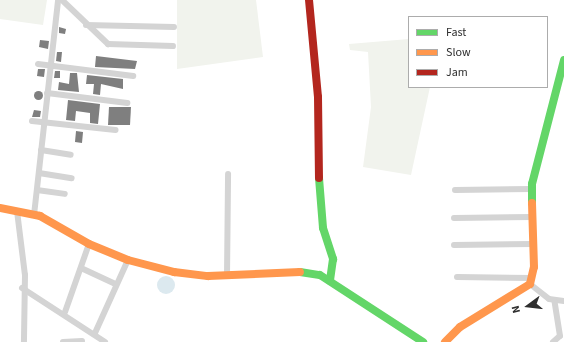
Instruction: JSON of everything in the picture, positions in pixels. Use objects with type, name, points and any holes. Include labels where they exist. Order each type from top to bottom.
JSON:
[{"type":"main road","points":[[309,0],[318,97],[318,153],[323,228],[333,259],[330,281]]},
{"type":"main road","points":[[445,342],[460,327],[531,281],[533,244],[532,189],[564,60]]},
{"type":"main road","points":[[0,208],[34,215],[89,244],[128,260],[174,272],[227,276],[295,271],[320,275],[423,342]]},
{"type":"street","points":[[34,215],[58,0]]},
{"type":"street","points":[[62,0],[86,25],[108,44],[173,46]]},
{"type":"street","points":[[86,25],[174,27]]},
{"type":"street","points":[[38,64],[133,76]]},
{"type":"street","points":[[48,93],[127,103]]},
{"type":"street","points":[[32,121],[116,130]]},
{"type":"street","points":[[41,150],[71,154]]},
{"type":"street","points":[[39,173],[72,178]]},
{"type":"street","points":[[227,276],[228,174]]},
{"type":"street","points":[[455,190],[532,189]]},
{"type":"street","points":[[37,190],[64,194]]},
{"type":"street","points":[[17,211],[25,275],[22,288],[24,342]]},
{"type":"street","points":[[454,218],[532,217]]},
{"type":"street","points":[[65,312],[89,244]]},
{"type":"street","points":[[454,245],[533,244]]},
{"type":"street","points":[[95,333],[128,260]]},
{"type":"street","points":[[81,268],[116,284]]},
{"type":"street","points":[[457,277],[531,281],[554,300],[564,301]]},
{"type":"street","points":[[22,288],[65,312],[105,342]]},
{"type":"street","points":[[553,342],[560,336],[554,300]]},
{"type":"street","points":[[63,342],[82,341]]},
{"type":"shaded area","points":[[0,0],[47,0],[43,25],[0,19]]},
{"type":"shaded area","points":[[177,0],[256,0],[263,57],[177,69]]},
{"type":"shaded area","points":[[408,39],[408,88],[430,88],[411,175],[363,167],[371,107],[368,52],[350,50],[349,44]]},
{"type":"shaded area","points":[[162,276],[170,276],[175,281],[173,292],[170,294],[162,294],[157,289],[157,281]]},
{"type":"building","points":[[59,27],[66,29],[65,34],[59,33]]},
{"type":"building","points":[[40,40],[49,41],[48,49],[39,47]]},
{"type":"building","points":[[57,52],[62,52],[61,62],[56,61]]},
{"type":"building","points":[[96,56],[137,61],[135,69],[95,67]]},
{"type":"building","points":[[38,69],[45,69],[44,77],[37,76]]},
{"type":"building","points":[[55,71],[60,71],[60,78],[54,78]]},
{"type":"building","points":[[70,73],[77,73],[79,92],[58,90],[59,82],[69,84]]},
{"type":"building","points":[[87,75],[123,79],[123,89],[101,84],[100,95],[93,94],[94,84],[86,84]]},
{"type":"building","points":[[36,91],[40,91],[42,95],[40,99],[36,99],[34,97],[34,93]]},
{"type":"building","points":[[68,100],[100,104],[98,124],[90,123],[90,113],[76,111],[75,121],[66,120]]},
{"type":"building","points":[[109,107],[131,107],[130,125],[108,125]]},
{"type":"building","points":[[34,110],[41,111],[40,117],[32,117]]},
{"type":"building","points":[[76,131],[83,132],[82,143],[75,142]]},
{"type":"traffic: fast","points":[[532,203],[532,184],[564,60]]},
{"type":"traffic: fast","points":[[319,178],[323,228],[333,259],[330,281]]},
{"type":"traffic: fast","points":[[300,272],[320,275],[423,342]]},
{"type":"traffic: slow","points":[[445,342],[460,327],[530,284],[534,267],[532,203]]},
{"type":"traffic: slow","points":[[0,208],[40,216],[89,244],[128,260],[174,272],[208,276],[300,272]]},
{"type":"traffic: jam","points":[[309,0],[318,97],[319,178]]}]
